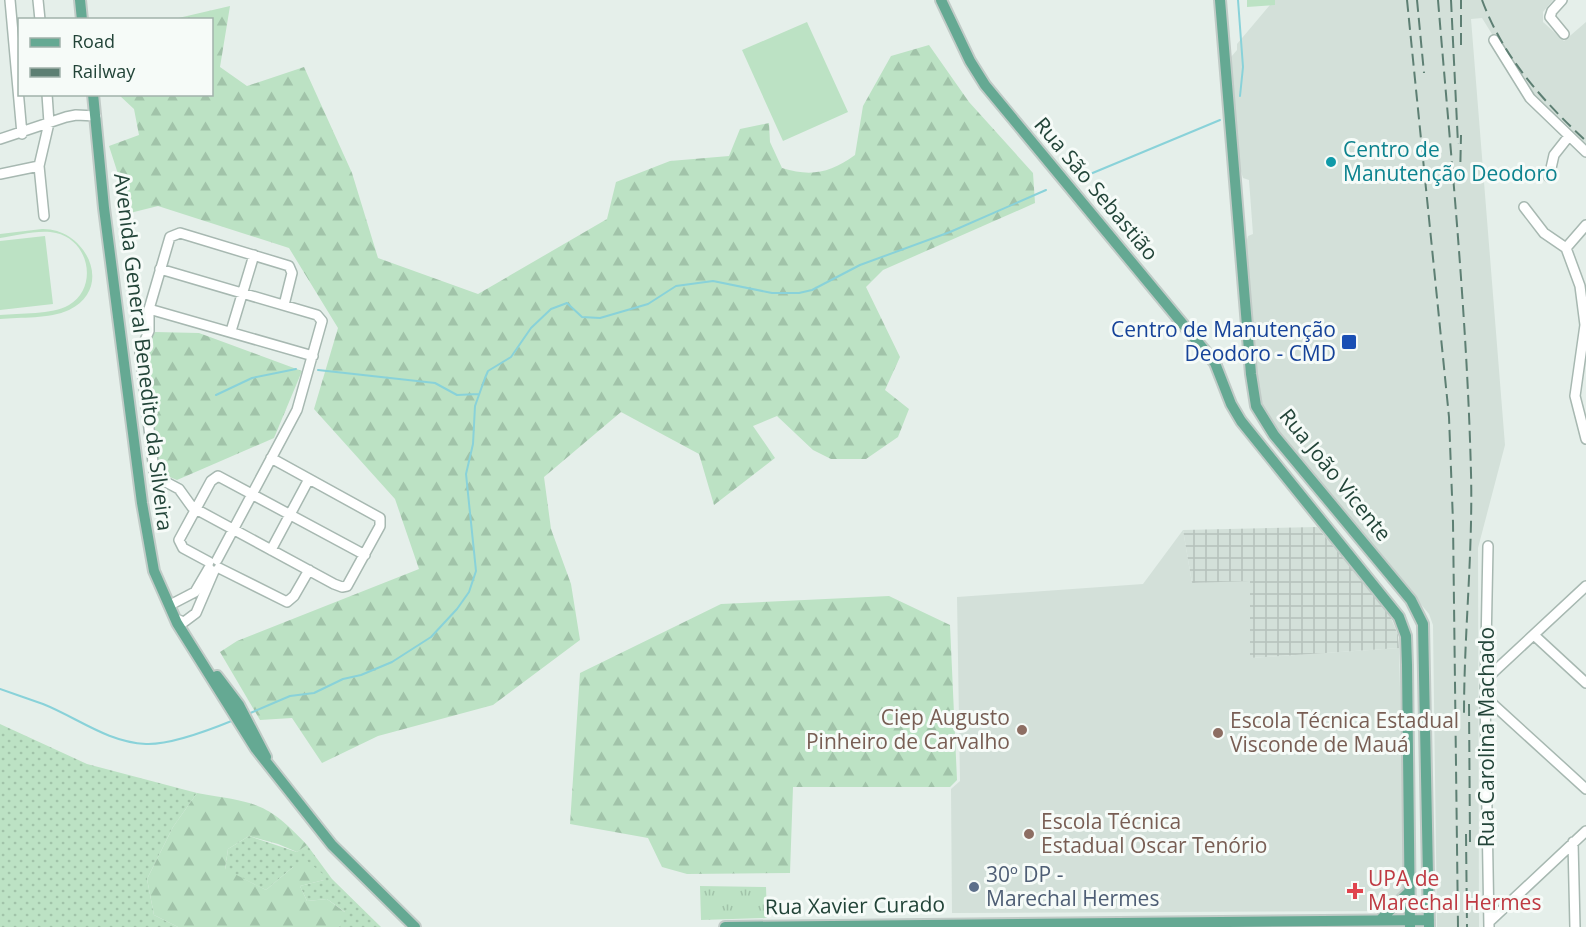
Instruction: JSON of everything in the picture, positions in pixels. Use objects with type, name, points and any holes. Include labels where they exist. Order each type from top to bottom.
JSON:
[{"type":"main road","points":[[80,0],[82,18]]},
{"type":"main road","name":"Rua São Sebastião","points":[[941,0],[970,61],[985,86],[1215,363],[1228,398]]},
{"type":"main road","name":"Rua João Vicente","points":[[1220,0],[1254,399],[1267,426],[1419,612],[1424,636],[1429,924]]},
{"type":"main road","name":"Avenida General Benedito da Silveira","points":[[93,96],[104,208],[148,546],[154,571],[175,614],[269,765],[339,852],[415,927]]},
{"type":"main road","name":"Rua João Vicente","points":[[1228,398],[1250,432],[1399,617],[1406,636],[1410,923]]},
{"type":"main road","points":[[1363,570],[1377,558]]},
{"type":"main road","points":[[1407,665],[1425,670]]},
{"type":"main road","points":[[1408,797],[1428,796]]},
{"type":"main road","points":[[1381,919],[1409,892]]},
{"type":"main road","name":"Rua Xavier Curado","points":[[725,927],[1253,924],[1330,923],[1381,919],[1429,924]]},
{"type":"street","points":[[10,0],[18,89]]},
{"type":"street","points":[[38,0],[40,18]]},
{"type":"street","points":[[1562,0],[1552,11],[1550,17],[1564,34]]},
{"type":"street","points":[[1494,40],[1530,98],[1586,152]]},
{"type":"street","points":[[19,96],[22,134]]},
{"type":"street","points":[[44,216],[39,166],[50,123],[47,96]]},
{"type":"street","points":[[0,139],[22,134],[76,115],[96,116]]},
{"type":"street","points":[[1549,177],[1554,155],[1569,136]]},
{"type":"street","points":[[0,174],[39,166]]},
{"type":"street","points":[[1524,207],[1544,233],[1566,248],[1576,271],[1585,312],[1575,396],[1586,439]]},
{"type":"street","points":[[1566,248],[1586,225]]},
{"type":"street","points":[[271,458],[380,518],[380,526],[345,586],[339,586],[195,509],[178,487],[159,479],[154,471],[140,360],[141,346],[150,330],[148,309],[169,238],[177,232],[285,264],[291,268],[284,305]]},
{"type":"street","points":[[231,331],[254,255]]},
{"type":"street","points":[[160,269],[317,315],[321,319],[297,410],[214,566],[194,615],[175,614]]},
{"type":"street","points":[[148,309],[313,356]]},
{"type":"street","points":[[309,570],[294,597],[287,602],[183,548],[180,543],[211,481],[218,476],[365,555]]},
{"type":"street","points":[[271,550],[309,479]]},
{"type":"street","name":"Rua Carolina Machado","points":[[1488,546],[1485,697],[1489,924]]},
{"type":"street","points":[[175,614],[214,566]]},
{"type":"street","points":[[1485,680],[1535,636],[1586,586]]},
{"type":"street","points":[[1535,636],[1586,683]]},
{"type":"street","points":[[1485,697],[1586,789]]},
{"type":"street","points":[[1489,924],[1586,831]]},
{"type":"street","points":[[1573,842],[1575,927]]},
{"type":"shaded area","points":[[1274,0],[1553,0],[1543,12],[1543,22],[1564,41],[1586,22],[1586,147],[1523,84],[1482,18],[1471,19],[1505,445],[1478,548],[1479,927],[1437,927],[1433,625],[1429,614],[1279,434],[1264,410],[1258,392],[1246,243],[1248,236],[1253,234],[1249,180],[1243,178],[1240,168],[1231,57],[1237,50],[1237,44]]},
{"type":"shaded area","points":[[1317,527],[1389,613],[1398,635],[1399,648],[1250,658],[1250,581],[1192,583],[1183,530]]},
{"type":"shaded area","points":[[1183,530],[1192,583],[1250,580],[1250,658],[1399,648],[1405,890],[1379,911],[952,913],[951,789],[960,781],[957,597],[1143,584]]},
{"type":"green space","points":[[1247,0],[1275,0],[1275,5],[1247,7]]},
{"type":"green space","points":[[230,6],[220,67],[247,86],[304,67],[352,173],[378,258],[478,294],[607,219],[616,182],[670,161],[729,156],[740,129],[769,123],[770,142],[782,168],[811,173],[837,166],[855,155],[863,106],[891,56],[929,45],[969,102],[1033,173],[1035,203],[883,270],[866,287],[900,357],[885,390],[909,409],[898,437],[866,459],[831,459],[813,450],[777,416],[753,426],[775,458],[714,505],[699,454],[621,412],[544,477],[551,529],[571,584],[580,640],[493,705],[378,736],[322,763],[292,718],[260,720],[220,652],[237,641],[419,569],[395,499],[314,409],[338,328],[289,248],[158,206],[122,215],[118,174],[109,146],[139,135],[134,109],[120,96],[213,96],[213,18],[178,18]]},
{"type":"green space","points":[[807,22],[848,112],[783,141],[742,50]]},
{"type":"green space","points":[[42,229],[58,231],[71,238],[82,248],[89,261],[92,274],[90,288],[83,300],[61,313],[0,319],[0,315],[45,312],[62,308],[78,297],[84,287],[87,276],[83,254],[67,237],[42,232],[0,238],[0,234]]},
{"type":"green space","points":[[45,236],[53,304],[0,310],[0,241]]},
{"type":"green space","points":[[155,332],[199,333],[302,371],[274,438],[177,480],[160,473],[144,359],[147,346]]},
{"type":"green space","points":[[889,596],[950,625],[957,780],[950,787],[793,787],[790,873],[687,874],[662,867],[648,838],[570,824],[580,673],[721,604]]},
{"type":"green space","points":[[0,724],[87,764],[197,793],[173,827],[147,879],[154,915],[178,927],[0,927]]},
{"type":"green space","points":[[197,793],[258,806],[269,811],[293,830],[307,845],[297,852],[249,836],[228,849],[225,869],[266,890],[293,867],[306,860],[324,875],[324,880],[300,886],[307,901],[327,899],[346,913],[339,927],[178,927],[154,915],[147,879],[173,827]]},
{"type":"green space","points":[[249,836],[297,852],[307,845],[332,879],[381,927],[339,927],[345,912],[327,899],[307,901],[300,886],[324,880],[293,867],[266,890],[225,870],[228,849]]},
{"type":"green space","points":[[700,886],[766,887],[767,918],[701,920]]},
{"type":"waterway","points":[[1238,0],[1243,67],[1240,96]]},
{"type":"waterway","points":[[1083,177],[1220,120]]},
{"type":"waterway","points":[[248,714],[290,696],[314,693],[343,679],[361,675],[392,662],[431,637],[457,609],[469,592],[476,571],[466,474],[473,444],[475,406],[488,371],[511,357],[531,328],[551,309],[567,303],[582,317],[600,318],[648,304],[676,286],[713,281],[772,293],[799,293],[812,290],[860,265],[950,232],[1046,190]]},
{"type":"waterway","points":[[216,395],[252,378],[296,369]]},
{"type":"waterway","points":[[318,370],[435,383],[457,395],[479,394]]},
{"type":"waterway","points":[[0,689],[43,704],[118,739],[146,744],[178,739],[234,720]]},
{"type":"railway","points":[[1407,0],[1449,417],[1453,522],[1458,927]]},
{"type":"railway","points":[[1417,0],[1424,73]]},
{"type":"railway","points":[[1438,0],[1458,236],[1469,414],[1471,503],[1464,714]]},
{"type":"railway","points":[[1451,0],[1458,144]]},
{"type":"railway","points":[[1461,0],[1461,45]]},
{"type":"railway","points":[[1482,0],[1501,40],[1525,76],[1554,110],[1586,141]]},
{"type":"railway","points":[[1460,180],[1461,135]]},
{"type":"railway","points":[[1469,704],[1470,842]]},
{"type":"railway","points":[[1466,834],[1467,927]]},
{"type":"place","name":"Centro de Manutenção Deodoro","points":[[1331,162]]},
{"type":"place","name":"Centro de Manutenção Deodoro - CMD","points":[[1349,342]]},
{"type":"place","name":"Ciep Augusto Pinheiro de Carvalho","points":[[1022,730]]},
{"type":"place","name":"Escola Técnica Estadual Visconde de Mauá","points":[[1218,733]]},
{"type":"place","name":"Escola Técnica Estadual Oscar Tenório","points":[[1029,834]]},
{"type":"place","name":"30º DP - Marechal Hermes","points":[[974,887]]},
{"type":"place","name":"UPA de Marechal Hermes","points":[[1355,891]]}]
